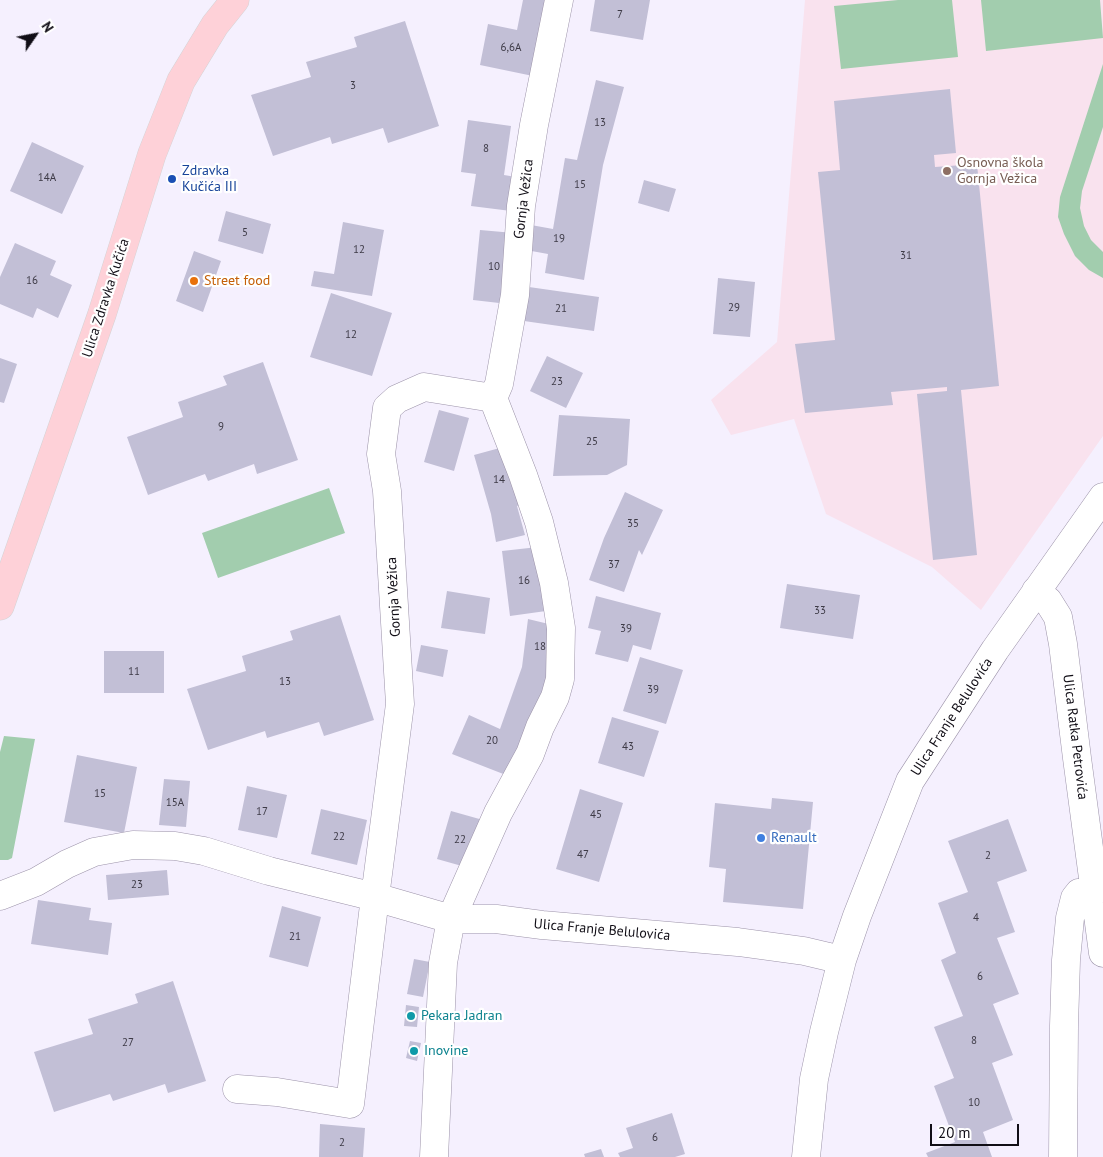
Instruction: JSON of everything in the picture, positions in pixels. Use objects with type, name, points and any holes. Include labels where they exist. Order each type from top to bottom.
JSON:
[{"type":"main road","name":"Ulica Zdravka Kučića","points":[[0,606],[102,314],[152,154],[181,81],[215,25],[235,0]]},
{"type":"street","name":"Gornja Vežica","points":[[375,897],[400,704],[388,491],[381,454],[387,408],[397,399],[424,387],[492,398],[499,384],[515,295],[521,206],[534,125],[559,0]]},
{"type":"street","points":[[434,1157],[443,962],[451,919],[498,813],[530,754],[540,727],[555,697],[560,680],[562,628],[554,583],[539,522],[523,475],[492,398]]},
{"type":"street","name":"Ulica Franje Belulovića","points":[[806,1157],[814,1079],[842,960],[857,916],[910,781],[995,650],[1103,497]]},
{"type":"street","name":"Ulica Ratka Petrovića","points":[[1036,592],[1048,601],[1058,618],[1064,644],[1103,953]]},
{"type":"street","name":"Ulica Franje Belulovića","points":[[0,896],[36,882],[94,852],[133,845],[175,846],[204,851],[269,871],[375,897],[451,919],[496,919],[551,926],[738,942],[804,951],[842,960]]},
{"type":"street","points":[[1063,1157],[1064,1026],[1066,960],[1070,918],[1075,898],[1079,893],[1095,891]]},
{"type":"street","points":[[237,1089],[277,1092],[350,1104],[375,897]]},
{"type":"shaded area","name":"Osnovna škola Gornja Vežica","points":[[805,0],[1103,0],[1103,436],[981,610],[932,567],[826,514],[794,419],[731,435],[711,400],[777,342]]},
{"type":"green space","points":[[898,0],[952,0],[958,57],[841,69],[834,6]]},
{"type":"green space","points":[[981,0],[1100,0],[1103,38],[986,51]]},
{"type":"green space","points":[[1103,64],[1103,127],[1082,191],[1080,208],[1084,226],[1091,240],[1103,252],[1103,278],[1089,270],[1075,256],[1058,217],[1060,197]]},
{"type":"green space","points":[[329,488],[345,533],[218,578],[202,533]]},
{"type":"green space","points":[[4,736],[35,739],[12,858],[0,860],[0,752]]},
{"type":"building","points":[[523,0],[548,0],[533,76],[480,65],[488,24],[517,30]]},
{"type":"building","points":[[595,0],[650,0],[643,40],[590,31]]},
{"type":"building","points":[[405,21],[439,126],[388,143],[383,128],[332,144],[330,137],[273,156],[251,95],[311,77],[306,62],[357,47],[354,37]]},
{"type":"building","points":[[596,80],[624,87],[603,165],[584,280],[545,273],[548,254],[526,250],[531,225],[553,229],[565,158],[577,160]]},
{"type":"building","points":[[950,89],[956,153],[934,155],[935,167],[977,164],[999,386],[961,390],[977,555],[933,560],[917,394],[947,391],[947,387],[891,392],[893,405],[805,413],[795,344],[835,340],[818,172],[840,170],[834,101]]},
{"type":"building","points":[[468,120],[511,126],[504,175],[516,177],[511,211],[471,206],[476,174],[461,172]]},
{"type":"building","points":[[32,142],[84,166],[62,214],[10,191]]},
{"type":"building","points":[[644,180],[676,189],[669,212],[638,203]]},
{"type":"building","points":[[226,211],[271,224],[263,254],[218,241]]},
{"type":"building","points":[[343,222],[384,230],[372,296],[311,286],[314,271],[334,274]]},
{"type":"building","points":[[480,230],[514,233],[508,304],[473,300]]},
{"type":"building","points":[[15,243],[56,261],[50,275],[72,285],[58,318],[37,308],[33,318],[0,304],[0,277]]},
{"type":"building","points":[[194,251],[221,261],[203,312],[176,301]]},
{"type":"building","points":[[718,278],[755,282],[750,337],[713,334]]},
{"type":"building","points":[[529,287],[599,297],[594,331],[524,321]]},
{"type":"building","points":[[331,293],[392,313],[372,376],[310,357]]},
{"type":"building","points":[[547,356],[583,373],[566,408],[530,391]]},
{"type":"building","points":[[0,358],[17,364],[4,403],[0,402]]},
{"type":"building","points":[[263,362],[298,460],[257,474],[254,464],[208,481],[205,474],[148,495],[127,437],[183,417],[178,402],[227,385],[223,376]]},
{"type":"building","points":[[439,410],[469,418],[454,471],[424,462]]},
{"type":"building","points":[[559,415],[630,419],[627,465],[607,475],[553,476]]},
{"type":"building","points":[[507,446],[524,504],[517,506],[525,535],[496,542],[491,514],[474,455]]},
{"type":"building","points":[[625,492],[663,510],[642,555],[639,550],[624,592],[589,580],[604,538]]},
{"type":"building","points":[[538,547],[546,611],[510,616],[502,551]]},
{"type":"building","points":[[787,584],[860,595],[853,639],[780,628]]},
{"type":"building","points":[[447,591],[490,598],[485,634],[441,628]]},
{"type":"building","points":[[596,596],[661,613],[651,650],[633,645],[628,662],[595,654],[601,631],[588,628]]},
{"type":"building","points":[[340,615],[374,720],[324,736],[319,722],[267,738],[265,731],[208,750],[187,689],[246,671],[242,656],[293,640],[290,631]]},
{"type":"building","points":[[528,619],[557,626],[554,678],[511,777],[452,754],[469,715],[500,729],[522,667]]},
{"type":"building","points":[[421,645],[448,650],[443,677],[416,671]]},
{"type":"building","points":[[104,651],[164,651],[164,693],[104,693]]},
{"type":"building","points":[[640,657],[683,670],[666,724],[623,711]]},
{"type":"building","points":[[612,717],[659,731],[644,777],[598,763]]},
{"type":"building","points":[[77,755],[137,767],[124,833],[64,822]]},
{"type":"building","points":[[164,779],[190,781],[186,827],[159,825]]},
{"type":"building","points":[[247,786],[287,795],[277,838],[238,830]]},
{"type":"building","points":[[580,789],[623,803],[599,882],[556,869]]},
{"type":"building","name":"Renault","points":[[772,798],[813,802],[803,909],[723,902],[726,869],[709,867],[715,803],[771,809]]},
{"type":"building","points":[[321,809],[367,820],[357,865],[311,854]]},
{"type":"building","points":[[451,811],[483,820],[469,868],[437,859]]},
{"type":"building","points":[[1008,819],[1027,871],[997,882],[1015,932],[997,938],[1019,994],[993,1004],[1013,1055],[992,1063],[1013,1120],[983,1132],[992,1157],[928,1157],[926,1153],[955,1142],[934,1086],[954,1078],[934,1027],[963,1016],[941,960],[956,953],[938,903],[968,892],[948,841]]},
{"type":"building","points":[[167,870],[169,895],[108,900],[106,875]]},
{"type":"building","points":[[38,900],[91,908],[89,920],[112,923],[108,955],[31,944]]},
{"type":"building","points":[[282,906],[321,917],[308,967],[269,957]]},
{"type":"building","points":[[414,959],[430,962],[423,997],[407,994]]},
{"type":"building","points":[[173,981],[206,1081],[168,1093],[165,1084],[113,1101],[110,1094],[54,1112],[34,1052],[93,1034],[88,1019],[138,1003],[135,994]]},
{"type":"building","name":"Pekara Jadran","points":[[406,1005],[419,1007],[417,1027],[404,1026]]},
{"type":"building","name":"Inovine","points":[[410,1041],[421,1043],[417,1061],[406,1058]]},
{"type":"building","points":[[672,1113],[685,1154],[675,1157],[620,1157],[618,1153],[633,1148],[626,1128]]},
{"type":"building","points":[[320,1124],[365,1128],[363,1157],[319,1157]]},
{"type":"building","points":[[601,1149],[604,1157],[585,1157],[584,1154]]},
{"type":"place","name":"Osnovna škola Gornja Vežica","points":[[947,171]]},
{"type":"place","name":"Zdravka Kučića III","points":[[172,179]]},
{"type":"place","name":"Street food","points":[[194,281]]},
{"type":"place","name":"Renault","points":[[761,838]]},
{"type":"place","name":"Pekara Jadran","points":[[411,1016]]},
{"type":"place","name":"Inovine","points":[[414,1051]]}]
